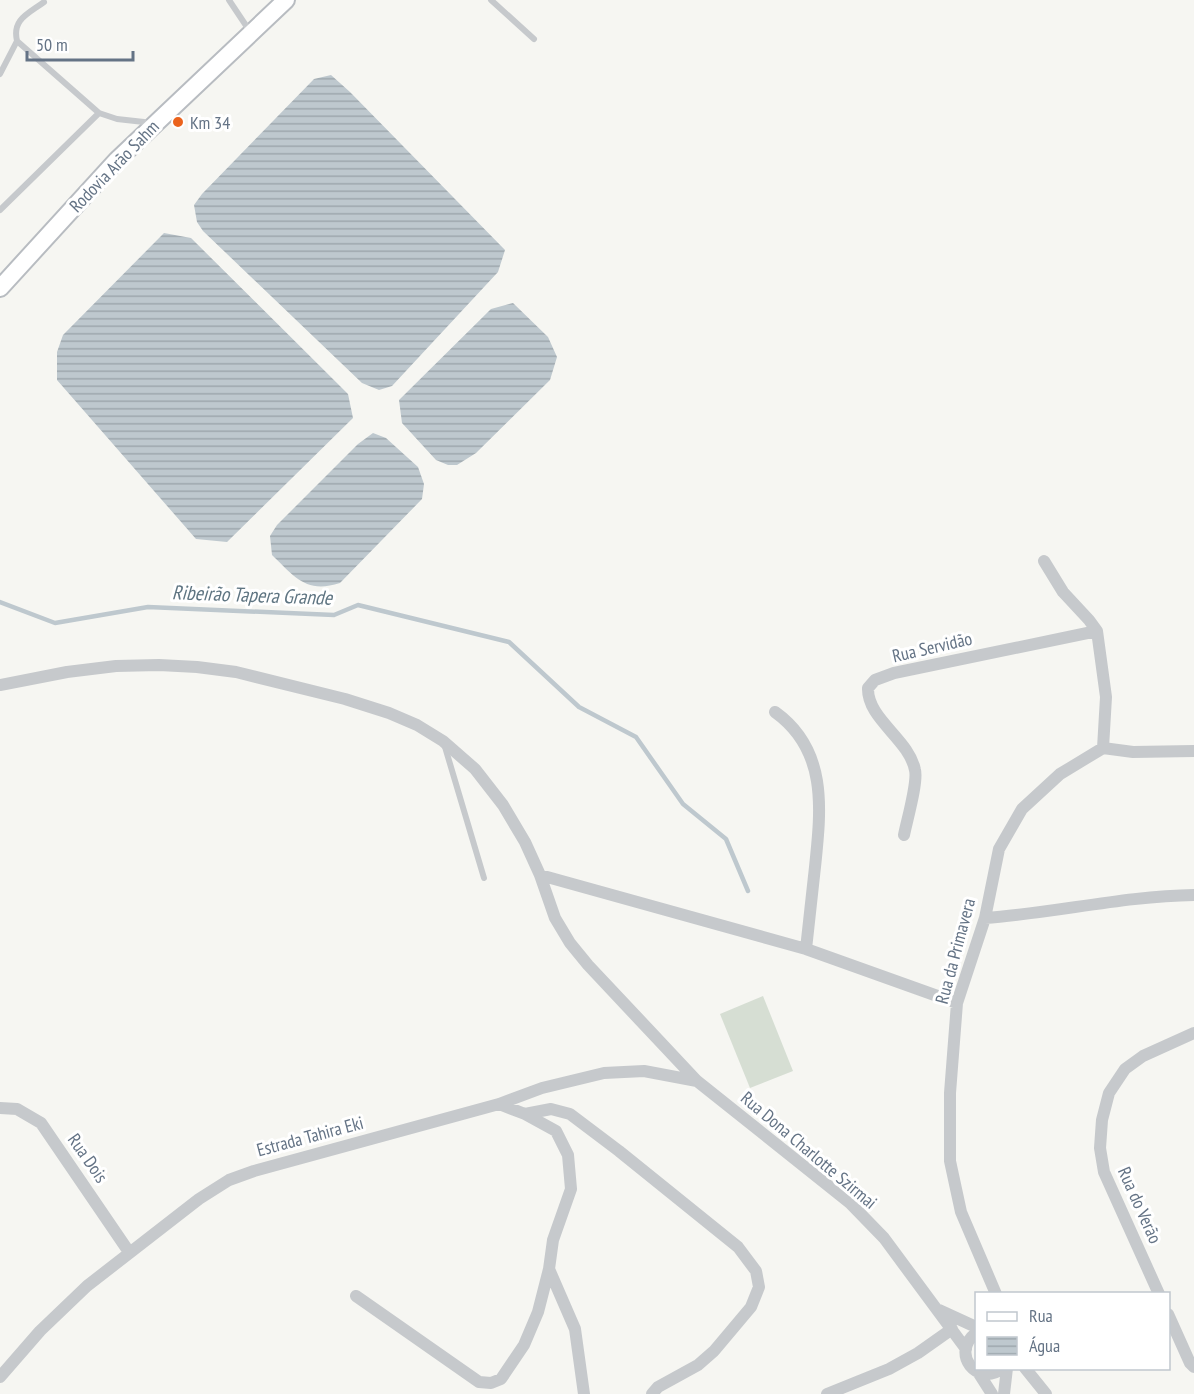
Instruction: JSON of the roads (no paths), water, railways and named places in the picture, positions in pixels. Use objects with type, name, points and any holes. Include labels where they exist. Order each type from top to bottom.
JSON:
[{"type":"street","name":"Rodovia Arão Sahm","points":[[0,288],[117,160],[286,0]]},
{"type":"street","points":[[1044,561],[1063,592],[1097,631],[1106,697],[1103,748],[1133,752],[1194,751]]},
{"type":"street","name":"Rua Servidão","points":[[904,835],[916,773],[910,755],[870,704],[868,688],[875,680],[894,673],[1097,631]]},
{"type":"street","name":"Rua Dona Charlotte Szirmai","points":[[0,685],[67,672],[116,666],[197,667],[236,672],[345,699],[417,725],[443,741],[475,770],[503,805],[525,842],[540,875],[555,918],[570,943],[608,988],[697,1081],[850,1203],[884,1238],[966,1349],[968,1363],[975,1369]]},
{"type":"street","points":[[775,712],[789,722],[805,744],[816,772],[820,799],[806,949]]},
{"type":"street","name":"Rua da Primavera","points":[[996,1292],[961,1212],[950,1161],[950,1094],[957,1003],[985,918],[999,849],[1022,809],[1060,774],[1103,748]]},
{"type":"street","points":[[540,875],[806,949],[957,1003]]},
{"type":"street","points":[[985,918],[1021,915],[1140,897],[1194,895]]},
{"type":"street","name":"Rua do Verão","points":[[1159,1292],[1104,1172],[1100,1148],[1102,1120],[1109,1093],[1125,1069],[1143,1056],[1193,1034]]},
{"type":"street","name":"Estrada Tahira Eki","points":[[0,1377],[40,1331],[87,1286],[185,1210],[229,1180],[254,1171],[499,1104],[542,1088],[604,1073],[644,1071],[697,1081]]},
{"type":"street","points":[[356,1296],[479,1382],[490,1383],[501,1378],[524,1345],[538,1312],[549,1269],[553,1240],[571,1189],[568,1155],[556,1131],[525,1114],[499,1104]]},
{"type":"street","name":"Rua Dois","points":[[0,1108],[17,1108],[41,1123],[129,1252]]},
{"type":"street","points":[[525,1114],[551,1110],[570,1114],[738,1247],[756,1271],[759,1287],[751,1307],[714,1351],[698,1365],[657,1387],[652,1394]]},
{"type":"street","points":[[549,1269],[574,1329],[584,1394]]},
{"type":"street","name":"Rua Dona Charlotte Szirmai","points":[[937,1309],[975,1327]]},
{"type":"street","points":[[1170,1318],[1190,1363],[1194,1367]]},
{"type":"street","points":[[827,1394],[889,1369],[918,1353],[952,1329]]},
{"type":"street","points":[[966,1349],[968,1342],[975,1335]]},
{"type":"street","points":[[978,1372],[992,1374],[1001,1370]]},
{"type":"street","points":[[1004,1394],[1005,1370]]},
{"type":"street","points":[[1027,1370],[1046,1394]]},
{"type":"street","name":"Rua Dona Charlotte Szirmai","points":[[978,1372],[992,1394]]},
{"type":"lane","points":[[229,0],[251,34]]},
{"type":"lane","points":[[491,0],[534,39]]},
{"type":"lane","points":[[44,2],[18,21],[15,31],[17,41],[99,113],[117,119],[144,122]]},
{"type":"lane","points":[[0,74],[17,41]]},
{"type":"lane","points":[[0,210],[99,113]]},
{"type":"lane","points":[[443,741],[484,879]]},
{"type":"water","points":[[331,75],[505,250],[498,272],[392,386],[379,390],[362,383],[203,231],[197,222],[194,205],[314,79]]},
{"type":"water","points":[[164,233],[191,238],[348,394],[353,418],[227,542],[196,539],[57,380],[57,352],[63,335]]},
{"type":"water","points":[[513,303],[548,337],[557,357],[550,380],[476,453],[457,465],[448,465],[436,460],[402,423],[399,400],[491,309]]},
{"type":"water","points":[[373,433],[386,438],[418,467],[424,484],[422,499],[340,583],[328,586],[310,585],[295,576],[272,555],[270,536],[277,525],[358,444]]},
{"type":"waterway","name":"Ribeirão Tapera Grande","points":[[0,602],[55,623],[148,607],[334,615],[358,605],[509,642],[579,707],[636,737],[683,804],[726,839],[748,891]]},
{"type":"place","name":"Km 34","points":[[178,122]]}]
